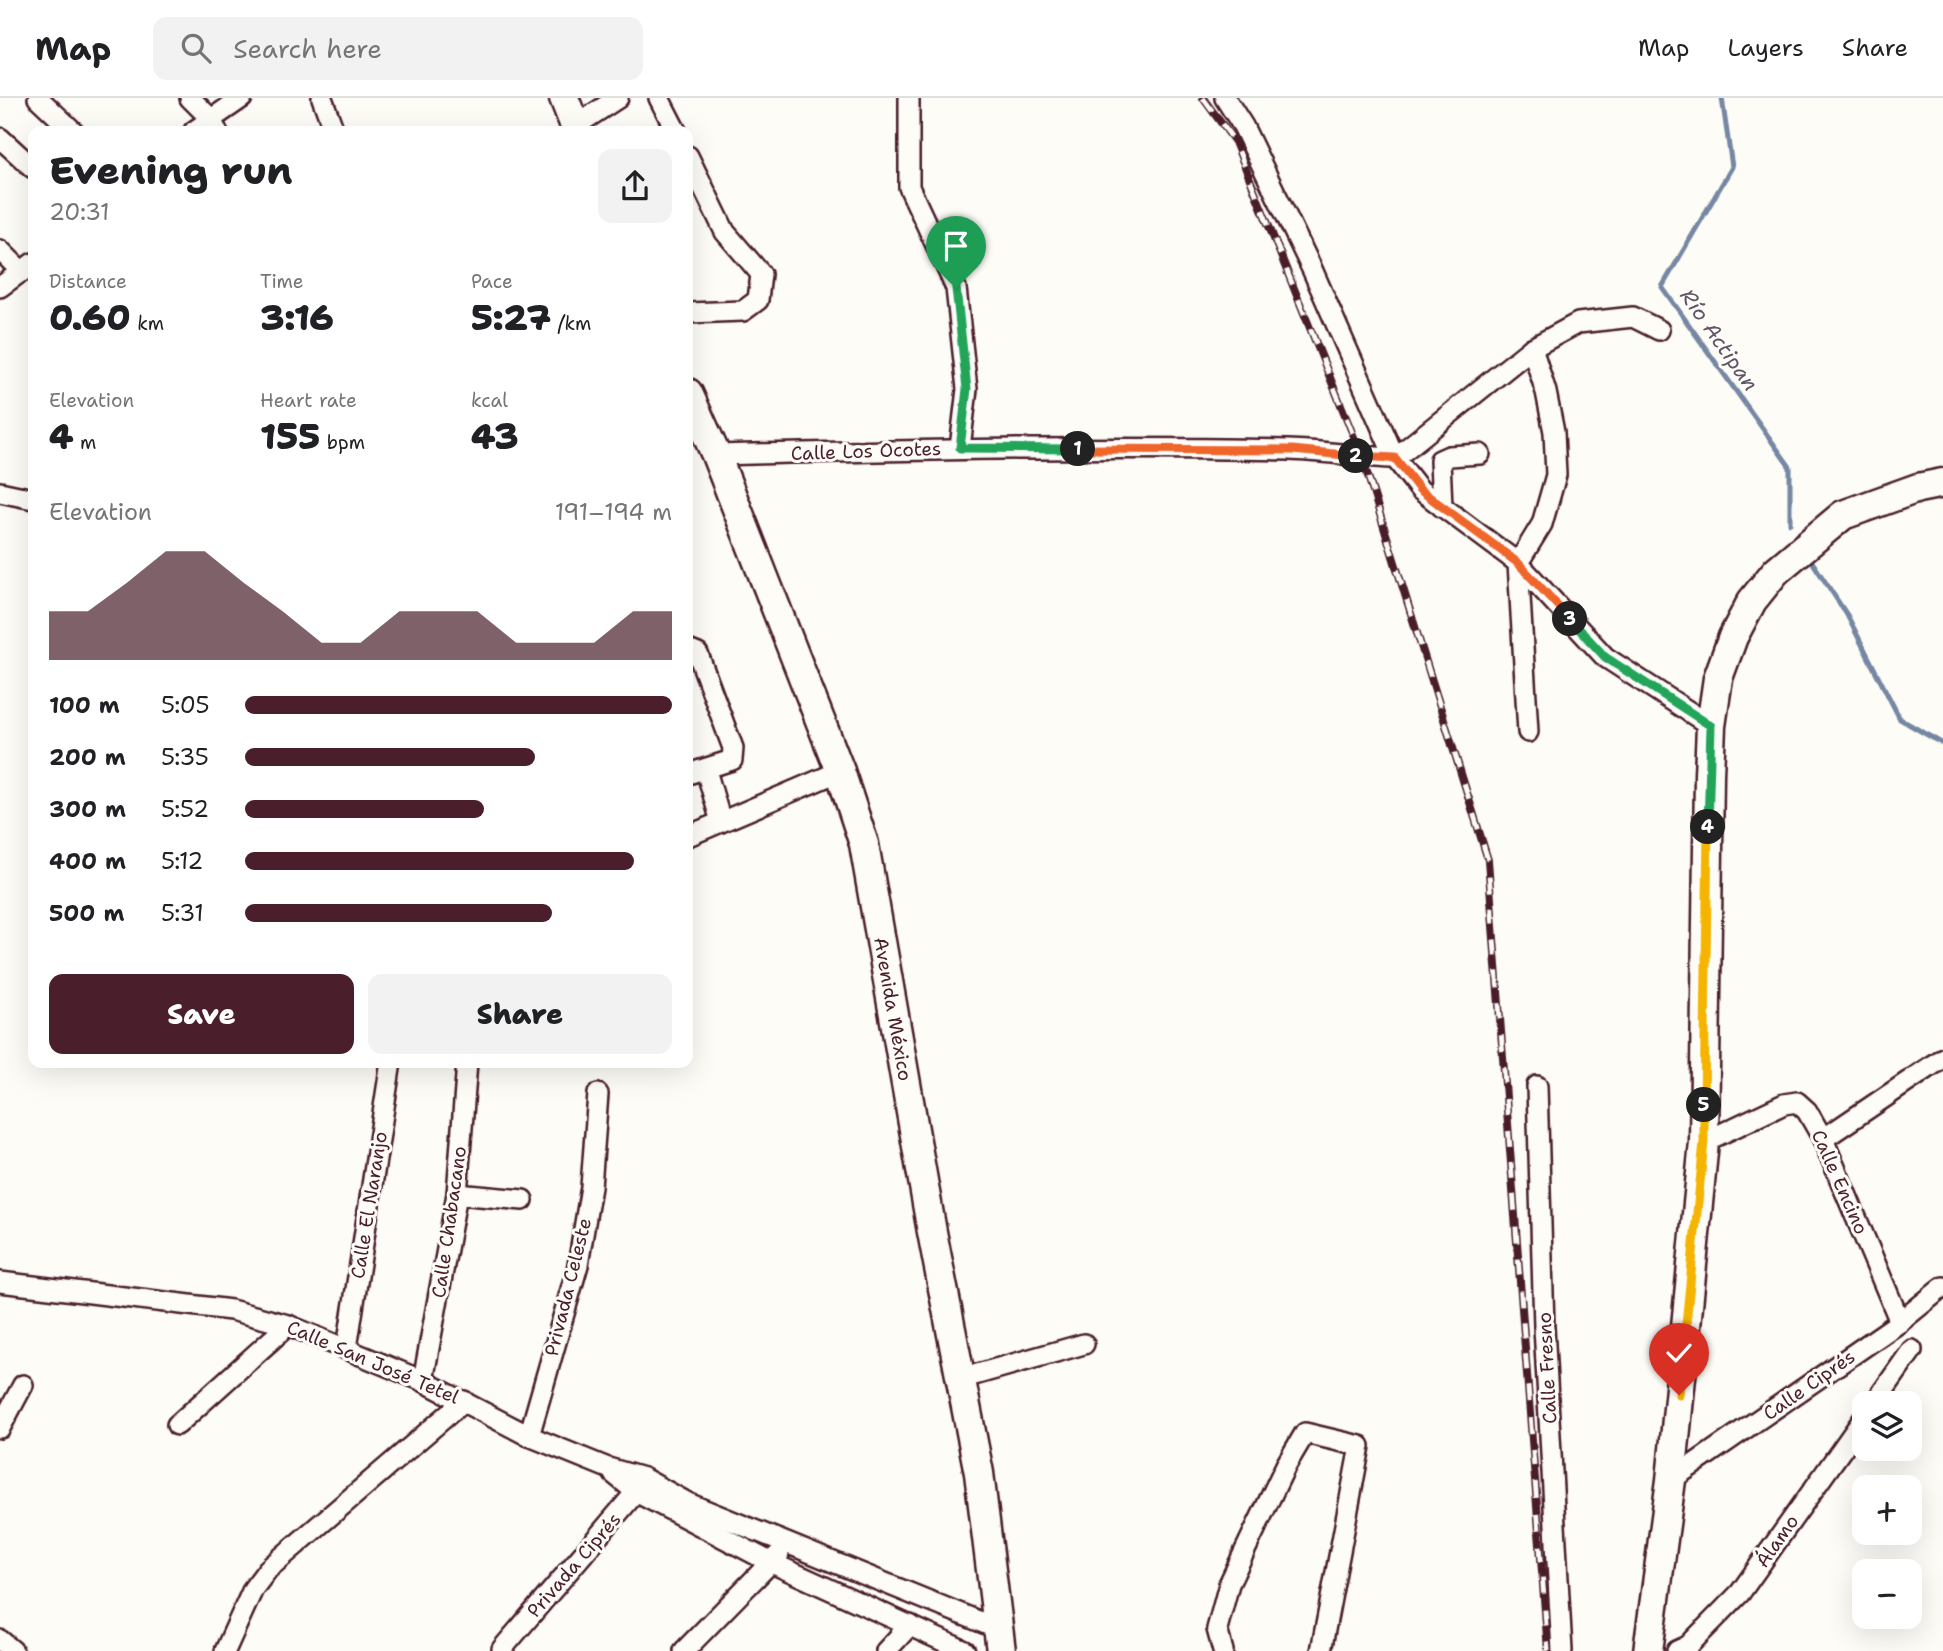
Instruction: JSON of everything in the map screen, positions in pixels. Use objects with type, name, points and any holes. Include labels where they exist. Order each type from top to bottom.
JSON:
[{"type":"main road","points":[[564,98],[575,126]]},
{"type":"main road","name":"Avenida México","points":[[693,404],[716,455],[840,771],[863,844],[979,1473],[999,1640]]},
{"type":"main road","points":[[1648,1651],[1671,1480],[1704,1142],[1709,775],[1711,726],[1718,678],[1732,637],[1752,601],[1776,571],[1843,515],[1918,488],[1943,483]]},
{"type":"street","points":[[38,98],[68,126]]},
{"type":"street","points":[[190,98],[214,125],[242,98]]},
{"type":"street","points":[[322,98],[332,126]]},
{"type":"street","points":[[580,126],[618,98]]},
{"type":"street","points":[[659,98],[673,126]]},
{"type":"street","points":[[909,98],[909,187],[956,288],[967,389],[960,448]]},
{"type":"street","points":[[1225,98],[1243,126],[1312,269],[1395,458],[1420,490],[1518,563],[1605,657],[1711,726]]},
{"type":"street","points":[[0,138],[28,163]]},
{"type":"street","points":[[693,166],[725,232],[761,274],[758,300],[743,311],[693,313]]},
{"type":"street","points":[[0,250],[28,267],[0,287]]},
{"type":"street","points":[[1395,458],[1532,348],[1578,323],[1633,317],[1659,330]]},
{"type":"street","points":[[1528,732],[1518,563],[1542,524],[1556,475],[1554,432],[1546,392],[1532,348]]},
{"type":"street","name":"Calle Los Ocotes","points":[[716,455],[960,448],[1292,450],[1395,458]]},
{"type":"street","points":[[1442,507],[1440,460],[1449,456],[1480,454]]},
{"type":"street","points":[[0,492],[28,498]]},
{"type":"street","points":[[693,652],[698,654],[733,748],[732,760],[697,772],[721,821]]},
{"type":"street","points":[[693,834],[840,771]]},
{"type":"street","points":[[1823,1139],[1943,1058]]},
{"type":"street","name":"Calle El Naranjo","points":[[347,1348],[390,1068]]},
{"type":"street","name":"Calle Chabacano","points":[[423,1381],[457,1194],[467,1068]]},
{"type":"street","name":"Calle Fresno","points":[[1537,1086],[1546,1354],[1562,1651]]},
{"type":"street","name":"Privada Celeste","points":[[529,1436],[578,1265],[591,1187],[598,1094]]},
{"type":"street","name":"Calle Encino","points":[[1704,1142],[1784,1104],[1797,1102],[1807,1111],[1823,1139],[1900,1322]]},
{"type":"street","points":[[457,1194],[523,1200]]},
{"type":"street","name":"Calle San José Tetel","points":[[0,1282],[232,1310],[288,1325],[423,1381],[529,1436],[608,1468],[772,1563],[965,1651]]},
{"type":"street","name":"Calle Ciprés","points":[[1671,1480],[1900,1322],[1943,1287]]},
{"type":"street","points":[[177,1425],[288,1325]]},
{"type":"street","points":[[960,1379],[1084,1344]]},
{"type":"street","points":[[1883,1391],[1912,1350]]},
{"type":"street","points":[[3,1417],[23,1385]]},
{"type":"street","points":[[225,1651],[253,1589],[268,1569],[464,1401]]},
{"type":"street","points":[[1223,1651],[1217,1629],[1229,1584],[1286,1465],[1305,1433],[1360,1446],[1321,1651]]},
{"type":"street","name":"Álamo","points":[[1677,1651],[1688,1646],[1740,1592],[1852,1435]]},
{"type":"street","name":"Calle San José Tetel","points":[[640,1485],[788,1543],[999,1640]]},
{"type":"street","name":"Privada Ciprés","points":[[502,1648],[640,1485]]},
{"type":"street","points":[[684,1651],[772,1563],[788,1543]]},
{"type":"street","points":[[886,1651],[910,1625]]},
{"type":"street","points":[[0,1640],[13,1651]]},
{"type":"waterway","name":"Río Actipan","points":[[1722,98],[1732,167],[1662,287],[1790,467],[1790,523]]},
{"type":"waterway","name":"Río Actipan","points":[[1811,560],[1847,615],[1900,719],[1943,744]]},
{"type":"railway","points":[[1203,98],[1235,142],[1362,457],[1488,860],[1548,1651]]},
{"type":"route","points":[[956,288],[967,389],[960,448],[1292,450],[1395,458],[1420,490],[1518,563],[1605,657],[1711,726],[1704,1142],[1679,1395]]}]
